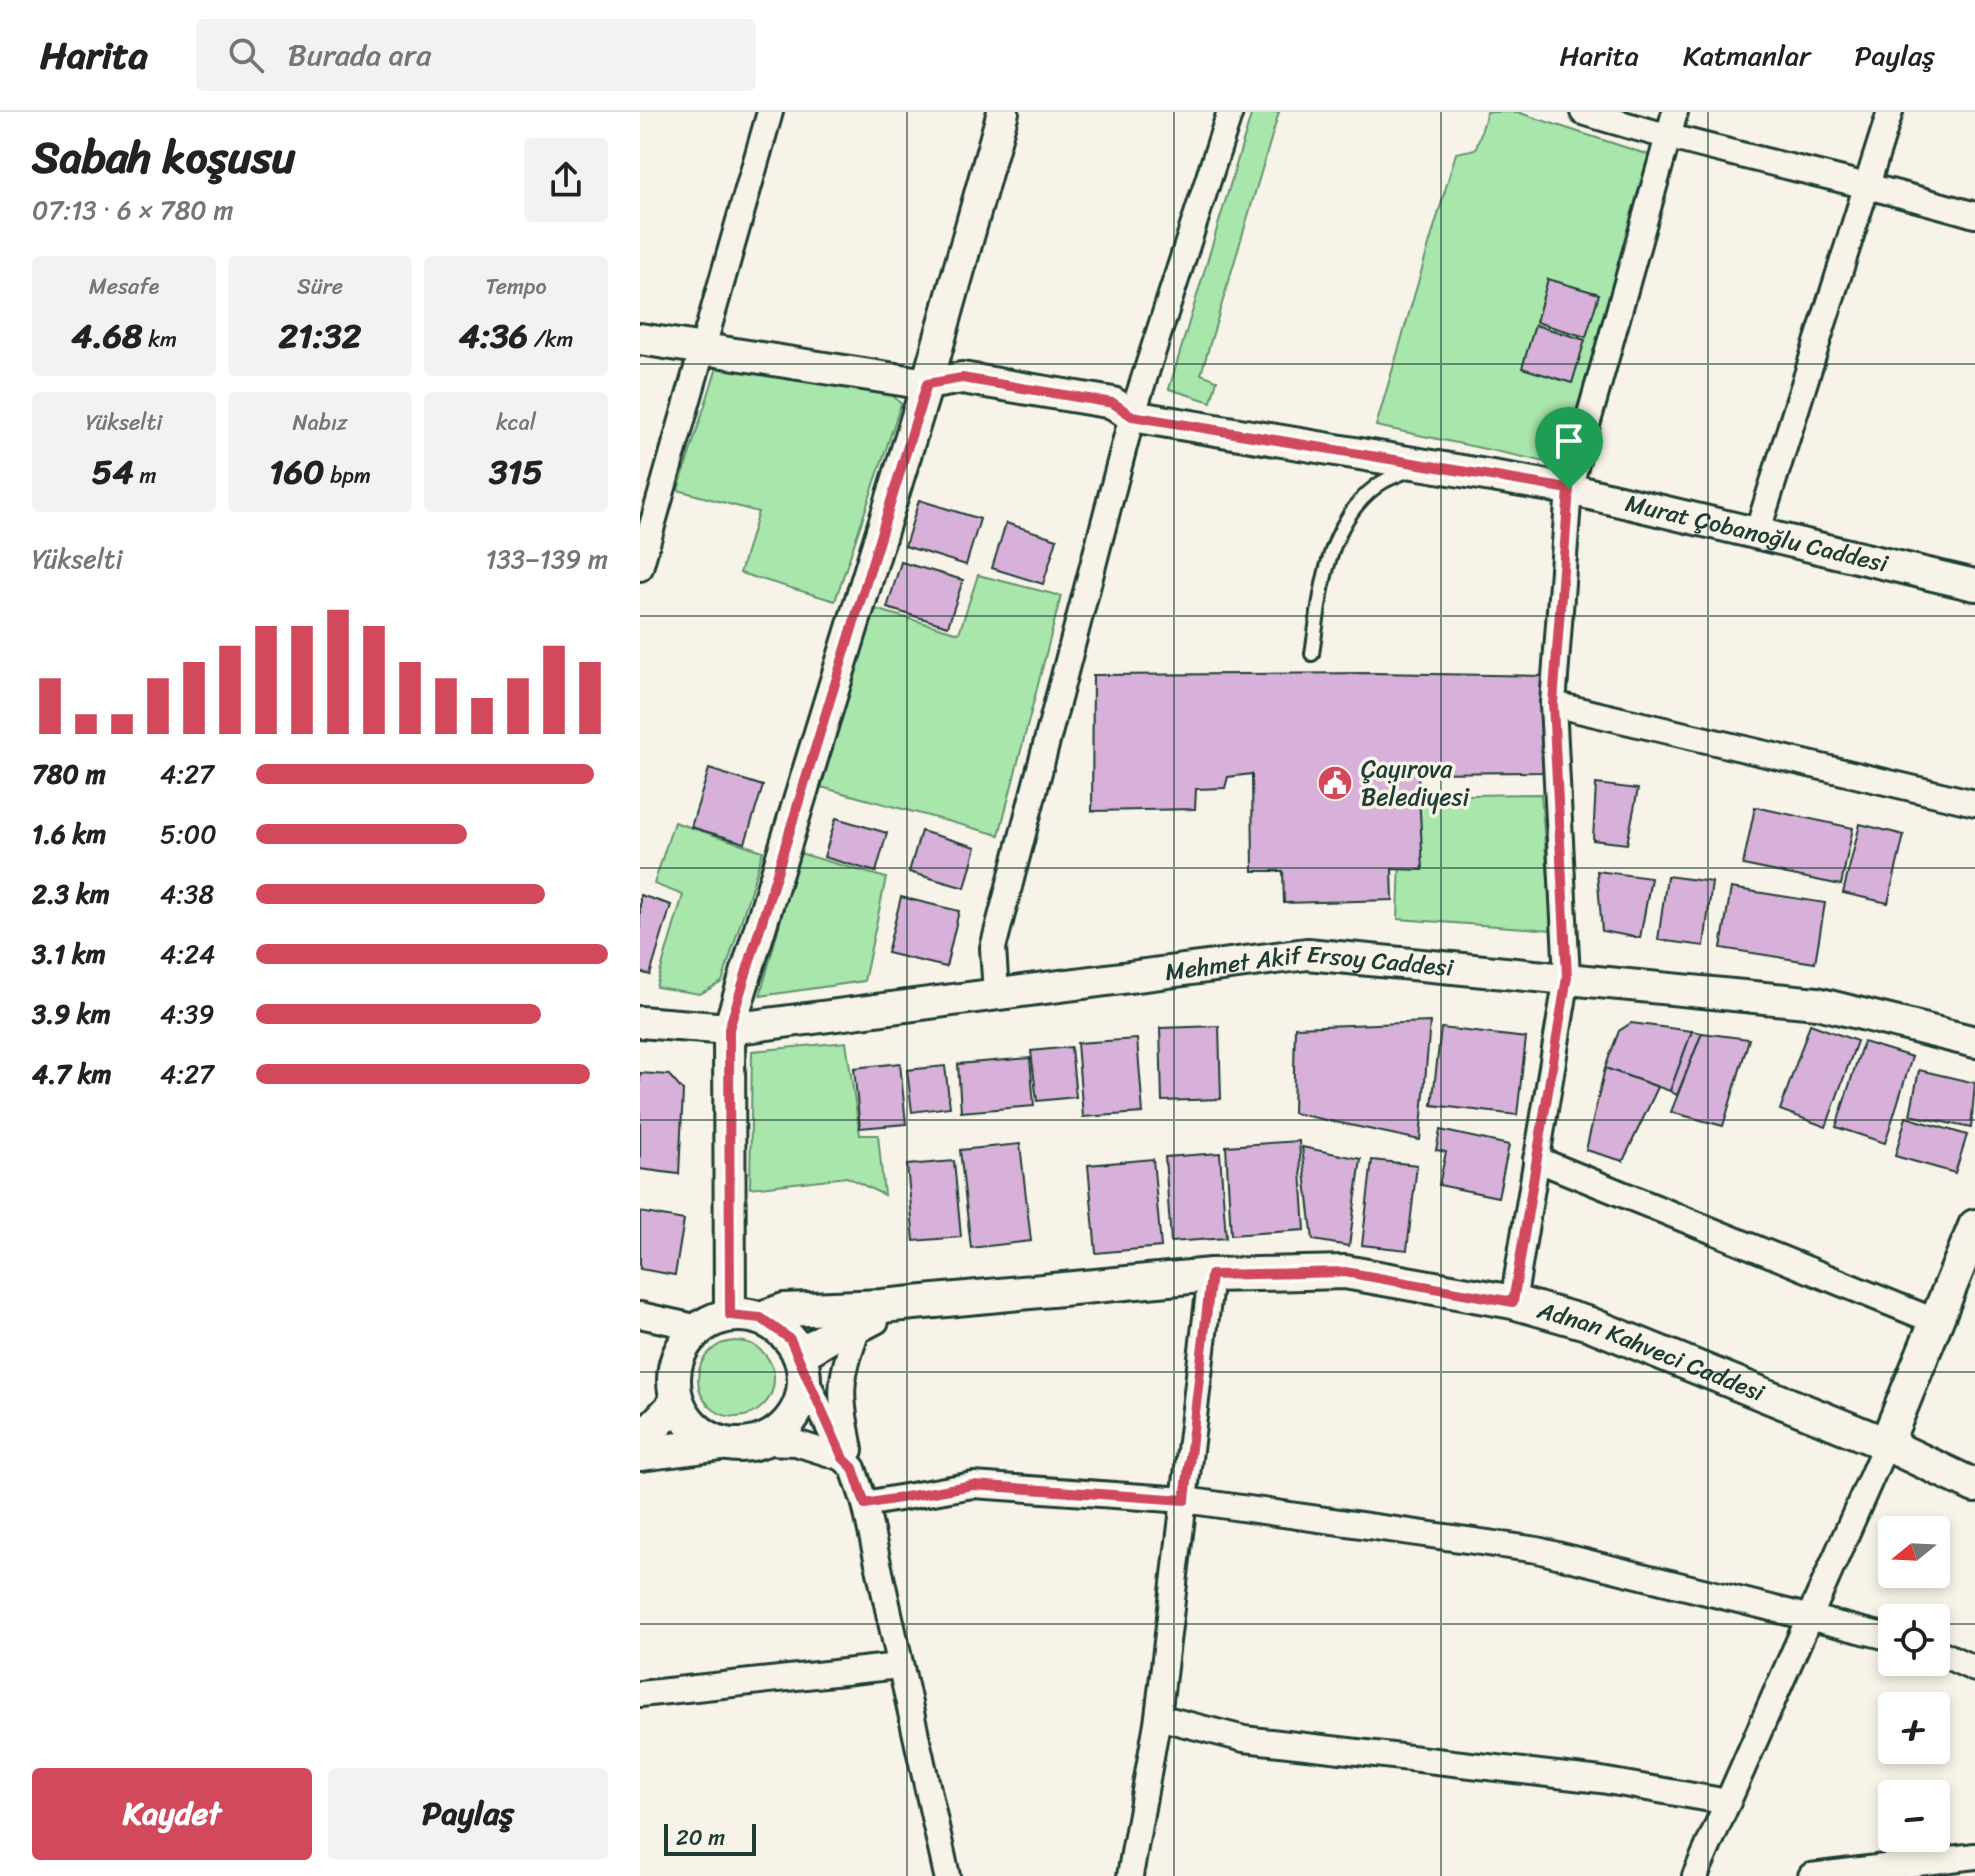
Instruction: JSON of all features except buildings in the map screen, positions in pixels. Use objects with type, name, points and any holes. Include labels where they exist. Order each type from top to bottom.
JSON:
[{"type":"main road","points":[[1886,1444],[1937,1322],[1968,1271],[1975,1226]]},
{"type":"main road","name":"Adnan Kahveci Caddesi","points":[[746,1317],[784,1310],[882,1306],[1211,1275],[1345,1272],[1513,1302],[1590,1324],[1886,1444],[1975,1486]]},
{"type":"main road","name":"Adnan Kahveci Caddesi","points":[[802,1365],[839,1327],[882,1306]]},
{"type":"main road","points":[[640,1454],[721,1444],[742,1446],[762,1442],[780,1432],[794,1416],[803,1396],[802,1365],[777,1327],[746,1317],[699,1328],[685,1342],[676,1361],[673,1381],[677,1402],[687,1420],[702,1435],[721,1444]]},
{"type":"main road","points":[[640,1441],[677,1402]]},
{"type":"street","points":[[640,568],[705,349],[770,112]]},
{"type":"street","points":[[746,1317],[729,1029],[927,384],[1003,112]]},
{"type":"street","points":[[996,993],[993,948],[1132,416],[1230,112]]},
{"type":"street","points":[[1583,112],[1666,138],[1867,184],[1975,215]]},
{"type":"street","points":[[1513,1302],[1567,977],[1553,704],[1569,489],[1675,112]]},
{"type":"street","points":[[1757,533],[1890,112]]},
{"type":"street","name":"Murat Çobanoğlu Caddesi","points":[[640,339],[927,384],[962,378],[1113,403],[1132,416],[1569,489],[1975,585]]},
{"type":"street","points":[[1553,704],[1975,803]]},
{"type":"street","name":"Mehmet Akif Ersoy Caddesi","points":[[640,1022],[729,1029],[1307,954],[1817,1003],[1975,1042]]},
{"type":"street","points":[[1536,1159],[1937,1322]]},
{"type":"street","points":[[1130,1876],[1158,1717],[1211,1275]]},
{"type":"street","points":[[848,1463],[841,1372],[857,1331],[925,1302]]},
{"type":"street","points":[[640,1315],[699,1328]]},
{"type":"street","points":[[802,1365],[865,1504],[947,1876]]},
{"type":"street","points":[[762,1442],[796,1443],[848,1463]]},
{"type":"street","points":[[1695,1876],[1886,1444]]},
{"type":"street","points":[[865,1504],[973,1485],[1185,1500],[1537,1550],[1878,1634]]},
{"type":"street","points":[[1950,1657],[1975,1669]]},
{"type":"street","points":[[640,1694],[899,1666]]},
{"type":"street","points":[[1158,1717],[1244,1739],[1601,1780],[1728,1802]]},
{"type":"street","points":[[1811,1876],[1975,1856]]},
{"type":"lane","points":[[1312,654],[1327,562],[1351,510],[1378,484],[1423,464]]},
{"type":"green space","points":[[1252,112],[1279,112],[1201,374],[1217,380],[1211,402],[1169,389]]},
{"type":"green space","points":[[1487,112],[1517,112],[1649,155],[1561,465],[1376,426],[1456,153],[1476,149]]},
{"type":"green space","points":[[718,364],[886,388],[901,404],[835,601],[740,573],[758,512],[678,490]]},
{"type":"green space","points":[[978,575],[1061,596],[999,835],[821,787],[875,609],[959,633]]},
{"type":"green space","points":[[1541,794],[1552,930],[1398,919],[1402,796]]},
{"type":"green space","points":[[674,822],[763,851],[722,982],[700,994],[656,987],[683,895],[654,884]]},
{"type":"green space","points":[[799,853],[886,878],[864,981],[760,996]]},
{"type":"green space","points":[[846,1042],[860,1135],[878,1135],[884,1195],[847,1177],[750,1188],[752,1051]]},
{"type":"green space","points":[[736,1341],[751,1344],[763,1352],[771,1364],[774,1379],[771,1394],[763,1406],[751,1414],[736,1417],[721,1414],[709,1406],[701,1394],[698,1379],[701,1364],[709,1352],[721,1344]]},
{"type":"place","name":"Çayırova Belediyesi","points":[[1335,783]]},
{"type":"route","points":[[962,378],[1113,403],[1132,416],[1569,489],[1553,704],[1567,977],[1513,1302],[1345,1272],[1211,1275],[1185,1500],[973,1485],[865,1504],[853,1468],[843,1458],[790,1339],[761,1318],[730,1315],[729,1029],[927,384],[962,378]]}]
